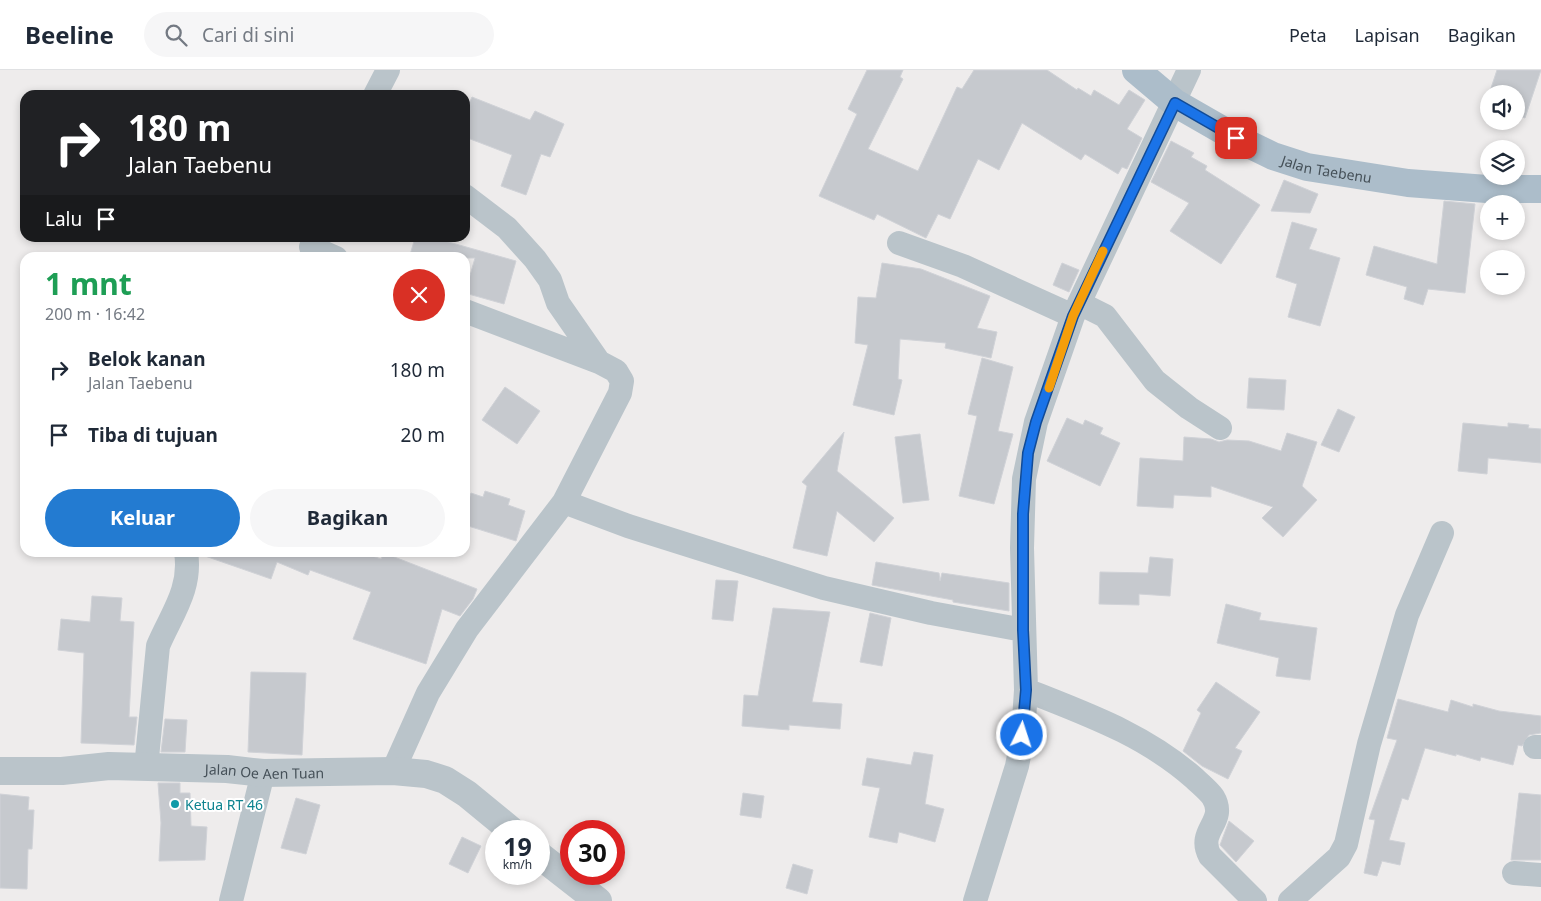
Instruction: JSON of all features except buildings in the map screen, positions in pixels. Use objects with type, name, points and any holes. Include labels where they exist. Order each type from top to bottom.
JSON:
[{"type":"main road","name":"Jalan Taebenu","points":[[1136,70],[1175,103],[1273,156],[1307,167],[1408,183],[1487,189],[1541,189]]},
{"type":"street","points":[[378,90],[388,70]]},
{"type":"street","points":[[976,901],[1017,766],[1022,735],[1026,690],[1023,630],[1023,514],[1028,453],[1036,422],[1076,310],[1189,70]]},
{"type":"street","points":[[470,200],[506,228],[534,259],[550,280],[558,303],[599,362]]},
{"type":"street","points":[[899,243],[1076,310],[1105,316],[1162,387],[1189,408],[1220,428]]},
{"type":"street","points":[[310,247],[322,252]]},
{"type":"street","points":[[393,772],[421,706],[467,629],[564,502],[620,393],[622,381],[616,371],[599,362],[470,313]]},
{"type":"street","points":[[564,502],[628,526],[824,588],[931,613],[1023,630]]},
{"type":"street","points":[[1290,901],[1339,857],[1346,844],[1369,744],[1407,615],[1442,533]]},
{"type":"street","points":[[146,768],[158,646],[164,630],[174,618],[186,583],[186,557]]},
{"type":"street","points":[[1026,690],[1113,724],[1180,766],[1206,790],[1213,797],[1218,809],[1218,817],[1207,833],[1205,848],[1210,856],[1254,901]]},
{"type":"street","name":"Jalan Oe Aen Tuan","points":[[0,771],[62,770],[109,766],[227,769],[263,773],[393,772],[426,774],[445,780],[467,794],[499,820]]},
{"type":"street","points":[[231,901],[263,773]]},
{"type":"street","points":[[550,864],[598,901]]},
{"type":"street","points":[[1514,873],[1541,875]]},
{"type":"slow traffic","points":[[1049,388],[1073,316],[1103,251]]},
{"type":"place","name":"Ketua RT 46","points":[[175,804]]},
{"type":"route","points":[[1022,735],[1026,690],[1022,548],[1024,478],[1036,422],[1073,316],[1175,103],[1236,138]]}]
